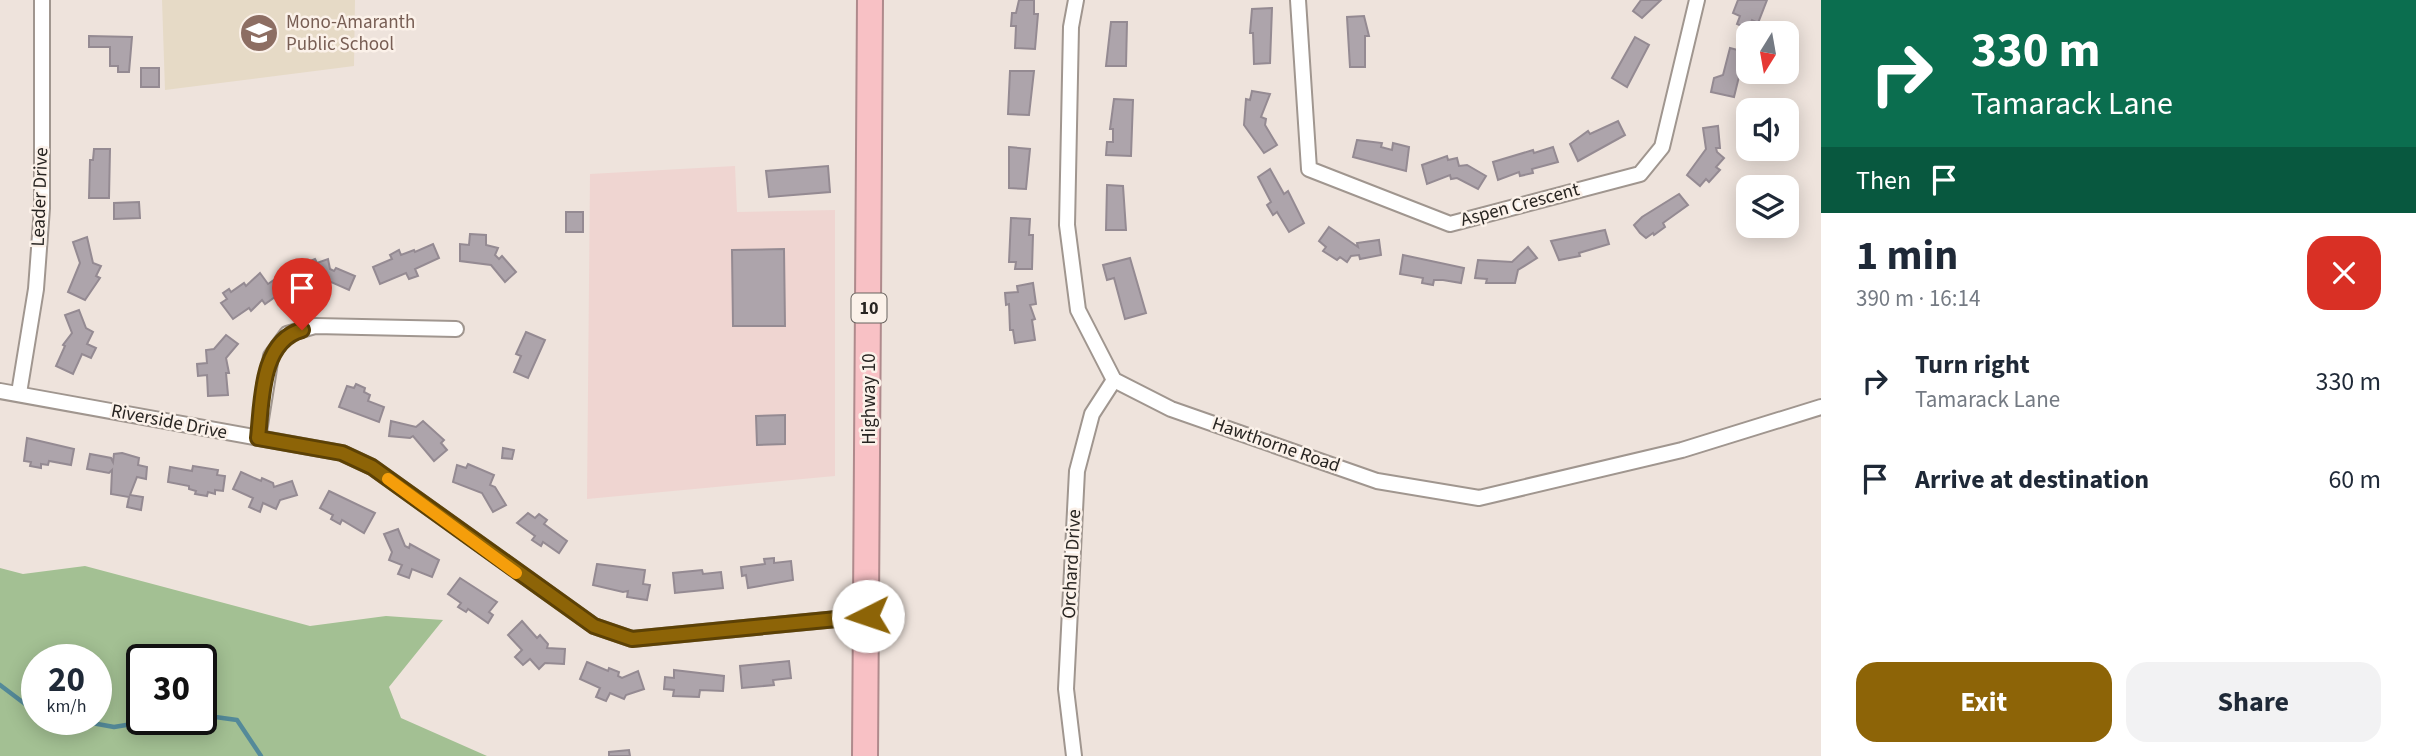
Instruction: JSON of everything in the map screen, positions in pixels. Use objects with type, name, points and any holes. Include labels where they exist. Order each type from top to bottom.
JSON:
[{"type":"highway","name":"Highway 10","points":[[865,756],[870,0]]},
{"type":"street","name":"Leader Drive","points":[[19,393],[36,289],[42,208],[42,0]]},
{"type":"street","points":[[1076,0],[1072,27],[1068,225],[1078,310],[1114,380]]},
{"type":"street","name":"Aspen Crescent","points":[[1298,0],[1309,169],[1450,224],[1640,174],[1662,147],[1697,0]]},
{"type":"street","points":[[258,438],[271,356],[288,334],[316,326],[456,329]]},
{"type":"street","name":"Hawthorne Road","points":[[1114,380],[1171,409],[1377,481],[1479,498],[1682,450],[1821,407]]},
{"type":"street","name":"Orchard Drive","points":[[1074,756],[1066,690],[1077,471],[1092,414],[1114,380]]},
{"type":"street","name":"Riverside Drive","points":[[0,391],[342,453],[372,467],[594,626],[632,639],[868,616]]},
{"type":"shaded area","name":"Mono-Amaranth Public School","points":[[162,0],[355,0],[354,66],[165,90]]},
{"type":"shaded area","points":[[735,166],[737,212],[835,210],[835,476],[587,499],[590,174]]},
{"type":"green space","points":[[85,566],[310,626],[386,616],[443,620],[389,687],[401,718],[487,756],[0,756],[0,568],[23,574]]},
{"type":"building","points":[[1019,0],[1034,0],[1034,14],[1038,14],[1035,49],[1015,48],[1016,26],[1011,26],[1012,13],[1016,13]]},
{"type":"building","points":[[1641,0],[1661,0],[1642,18],[1633,11]]},
{"type":"building","points":[[1738,0],[1767,0],[1759,21],[1738,21],[1740,16],[1733,13]]},
{"type":"building","points":[[1272,8],[1270,63],[1254,64],[1253,33],[1250,33],[1252,9]]},
{"type":"building","points":[[1364,16],[1369,36],[1365,36],[1365,67],[1350,67],[1347,17]]},
{"type":"building","points":[[1111,22],[1127,22],[1126,66],[1106,66]]},
{"type":"building","points":[[89,36],[132,37],[129,72],[118,72],[118,66],[110,66],[110,47],[89,47]]},
{"type":"building","points":[[1635,37],[1649,45],[1627,87],[1612,78]]},
{"type":"building","points":[[1730,48],[1736,50],[1737,84],[1734,97],[1711,92],[1714,78],[1723,75]]},
{"type":"building","points":[[141,68],[159,68],[159,87],[141,87]]},
{"type":"building","points":[[1010,71],[1034,71],[1029,115],[1008,114]]},
{"type":"building","points":[[1252,91],[1270,94],[1261,117],[1266,119],[1265,125],[1277,145],[1264,153],[1244,125],[1246,99],[1250,100]]},
{"type":"building","points":[[1114,99],[1133,100],[1131,156],[1106,155],[1107,142],[1113,142],[1113,129],[1110,129]]},
{"type":"building","points":[[1618,121],[1625,135],[1578,161],[1570,144],[1588,131],[1590,134]]},
{"type":"building","points":[[1718,126],[1720,148],[1716,148],[1724,158],[1716,167],[1720,170],[1709,182],[1706,179],[1700,186],[1687,175],[1706,149],[1703,128]]},
{"type":"building","points":[[1357,140],[1382,143],[1381,147],[1392,150],[1393,143],[1409,147],[1406,171],[1353,157]]},
{"type":"building","points":[[1009,147],[1030,149],[1026,189],[1009,188]]},
{"type":"building","points":[[1553,147],[1558,162],[1532,169],[1533,173],[1520,176],[1519,172],[1498,180],[1493,162]]},
{"type":"building","points":[[94,149],[110,149],[109,198],[89,198],[90,160],[93,160]]},
{"type":"building","points":[[1447,156],[1448,160],[1457,158],[1459,166],[1467,165],[1486,176],[1478,189],[1457,178],[1451,179],[1450,175],[1427,184],[1422,165]]},
{"type":"building","points":[[828,166],[830,192],[769,197],[766,171]]},
{"type":"building","points":[[1270,169],[1284,194],[1288,191],[1304,223],[1289,232],[1277,212],[1273,215],[1267,205],[1271,202],[1258,177]]},
{"type":"building","points":[[1107,185],[1123,186],[1126,230],[1106,230]]},
{"type":"building","points":[[1679,194],[1688,205],[1663,223],[1665,227],[1654,235],[1653,233],[1646,238],[1640,233],[1634,225],[1642,217]]},
{"type":"building","points":[[139,202],[140,218],[114,219],[114,203]]},
{"type":"building","points":[[566,212],[583,212],[583,232],[566,232]]},
{"type":"building","points":[[1011,218],[1030,219],[1029,235],[1033,235],[1032,269],[1015,269],[1016,262],[1009,262]]},
{"type":"building","points":[[1329,227],[1358,247],[1357,243],[1379,240],[1381,255],[1360,259],[1359,255],[1351,256],[1347,262],[1340,257],[1337,260],[1323,251],[1326,247],[1319,241]]},
{"type":"building","points":[[1605,230],[1609,244],[1579,253],[1580,256],[1559,260],[1551,241]]},
{"type":"building","points":[[470,234],[486,235],[486,245],[498,248],[495,255],[499,259],[502,256],[516,272],[505,282],[491,265],[460,261],[460,244],[469,245]]},
{"type":"building","points":[[87,237],[93,263],[101,266],[96,276],[100,278],[85,300],[68,292],[80,263],[73,242]]},
{"type":"building","points":[[433,244],[439,258],[415,269],[418,276],[409,279],[406,273],[380,284],[373,267],[392,259],[390,255],[399,250],[401,255]]},
{"type":"building","points":[[1528,247],[1537,258],[1518,270],[1515,283],[1486,283],[1487,279],[1475,278],[1478,260],[1512,262]]},
{"type":"building","points":[[784,249],[785,326],[733,326],[732,250]]},
{"type":"building","points":[[1403,255],[1464,268],[1461,283],[1434,280],[1433,285],[1422,283],[1423,278],[1400,274]]},
{"type":"building","points":[[1130,258],[1146,313],[1125,319],[1114,278],[1107,280],[1103,265]]},
{"type":"building","points":[[315,259],[317,263],[328,259],[330,269],[334,271],[336,268],[355,276],[349,290],[329,281],[322,283],[320,278],[299,289],[292,273],[302,269],[300,265]]},
{"type":"building","points":[[260,273],[268,284],[274,280],[282,292],[265,304],[262,300],[251,311],[249,308],[233,319],[221,303],[227,299],[223,293],[229,289],[231,292],[244,283],[246,286]]},
{"type":"building","points":[[1033,283],[1036,304],[1030,305],[1035,319],[1032,320],[1035,340],[1015,343],[1013,330],[1010,330],[1009,304],[1006,305],[1005,293],[1018,292],[1017,286]]},
{"type":"building","points":[[79,310],[86,328],[93,332],[87,344],[96,348],[91,358],[82,354],[73,374],[56,366],[65,346],[63,345],[72,333],[65,315]]},
{"type":"building","points":[[526,332],[545,340],[528,378],[514,372],[521,356],[516,354]]},
{"type":"building","points":[[226,335],[238,344],[226,358],[229,373],[226,373],[228,395],[208,396],[207,375],[198,376],[197,364],[207,363],[206,350],[214,349]]},
{"type":"building","points":[[356,384],[365,388],[364,392],[370,395],[368,401],[384,407],[379,422],[339,407],[347,386],[354,388]]},
{"type":"building","points":[[785,415],[785,444],[757,445],[756,416]]},
{"type":"building","points":[[391,421],[416,427],[423,421],[444,440],[441,443],[447,450],[434,461],[413,436],[389,436]]},
{"type":"building","points":[[27,438],[74,449],[71,465],[49,461],[48,465],[41,464],[41,468],[30,466],[31,462],[24,461]]},
{"type":"building","points":[[503,448],[514,450],[512,459],[502,458]]},
{"type":"building","points":[[122,453],[139,458],[138,465],[147,467],[146,479],[137,477],[130,495],[143,497],[141,510],[127,507],[129,497],[111,494],[112,470],[109,473],[87,469],[90,454],[111,458],[113,462],[114,454]]},
{"type":"building","points":[[468,464],[494,475],[490,485],[495,487],[506,505],[493,512],[482,493],[453,482],[457,465],[466,468]]},
{"type":"building","points":[[193,466],[218,470],[217,475],[225,476],[223,491],[215,490],[215,494],[208,492],[207,496],[195,494],[196,491],[189,489],[189,486],[168,482],[170,467],[192,471]]},
{"type":"building","points":[[241,472],[273,483],[274,487],[292,481],[297,495],[280,500],[276,509],[263,503],[260,512],[249,507],[253,498],[233,489]]},
{"type":"building","points":[[329,491],[375,513],[364,533],[342,520],[340,524],[331,519],[333,515],[320,508]]},
{"type":"building","points":[[528,513],[535,518],[539,514],[547,520],[544,524],[567,541],[559,553],[543,542],[541,546],[532,540],[535,536],[517,523]]},
{"type":"building","points":[[398,529],[405,546],[409,548],[410,544],[439,560],[432,577],[412,569],[409,578],[398,574],[402,565],[389,560],[392,552],[384,534]]},
{"type":"building","points":[[774,558],[774,563],[791,561],[793,580],[748,588],[746,575],[742,576],[741,567],[765,564],[764,559]]},
{"type":"building","points":[[597,564],[645,570],[643,584],[650,585],[647,600],[627,597],[628,591],[593,585]]},
{"type":"building","points":[[702,570],[703,574],[721,572],[723,588],[675,593],[673,573]]},
{"type":"building","points":[[460,578],[497,602],[489,612],[493,615],[488,623],[468,609],[466,612],[458,607],[461,603],[448,594]]},
{"type":"building","points":[[522,621],[537,638],[540,635],[548,644],[547,648],[565,649],[564,664],[545,663],[539,669],[530,659],[523,665],[515,657],[522,650],[508,635]]},
{"type":"building","points":[[789,661],[791,678],[773,680],[774,685],[742,688],[740,666]]},
{"type":"building","points":[[587,662],[608,671],[609,668],[619,672],[618,676],[622,678],[638,671],[644,689],[626,695],[624,699],[610,693],[606,701],[596,697],[600,688],[580,679]]},
{"type":"building","points":[[674,670],[724,676],[723,691],[700,690],[699,697],[673,696],[674,690],[664,689],[665,677],[674,678]]},
{"type":"building","points":[[629,750],[630,756],[609,756],[609,752]]},
{"type":"waterway","points":[[0,685],[21,701]]},
{"type":"waterway","points":[[217,717],[237,720],[261,756]]},
{"type":"waterway","points":[[112,727],[126,725]]},
{"type":"slow traffic","points":[[388,479],[516,573]]},
{"type":"place","name":"Mono-Amaranth Public School","points":[[259,33]]},
{"type":"route","points":[[302,330],[288,334],[271,356],[258,438],[342,453],[372,467],[594,626],[632,639],[868,616]]}]
